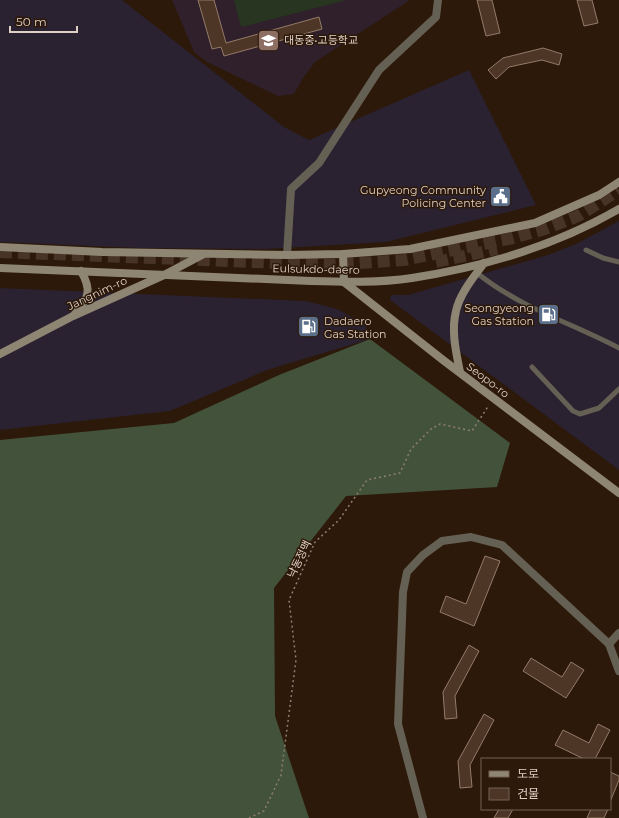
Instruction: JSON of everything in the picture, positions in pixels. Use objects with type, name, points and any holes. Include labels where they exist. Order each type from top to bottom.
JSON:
[{"type":"main road","name":"Eulsukdo-daero","points":[[0,247],[204,254],[287,255],[343,254],[410,249],[535,223],[599,195],[619,182]]},
{"type":"main road","name":"Eulsukdo-daero","points":[[0,268],[344,282],[411,278],[484,263],[527,250],[597,222],[619,209]]},
{"type":"main road","name":"Jangnim-ro","points":[[0,354],[73,316],[164,275],[204,254]]},
{"type":"main road","points":[[343,254],[344,282]]},
{"type":"main road","points":[[460,372],[454,342],[456,310],[464,292],[484,263]]},
{"type":"main road","points":[[73,316],[86,300],[88,283],[81,271]]},
{"type":"main road","name":"Seopo-ro","points":[[344,282],[493,398],[619,493]]},
{"type":"street","points":[[287,255],[290,189],[319,163],[379,70],[436,17],[438,0]]},
{"type":"street","points":[[423,818],[398,724],[402,592],[407,572],[423,555],[442,541],[471,537],[502,545],[609,644],[619,670]]},
{"type":"street","points":[[609,644],[619,633]]},
{"type":"lane","points":[[586,250],[603,258],[619,262]]},
{"type":"lane","points":[[477,273],[492,286],[514,298],[619,348]]},
{"type":"lane","points":[[532,367],[573,411],[580,414],[599,408],[619,388]]},
{"type":"path","name":"낙동정맥","points":[[249,818],[264,811],[280,775],[296,660],[289,600],[315,542],[339,520],[367,480],[400,473],[411,449],[431,429],[440,424],[472,431],[483,416],[493,398]]},
{"type":"shaded area","points":[[0,0],[122,0],[284,127],[309,140],[469,70],[536,205],[386,242],[267,249],[139,248],[0,242]]},
{"type":"shaded area","name":"대동중•고등학교","points":[[172,0],[410,0],[315,62],[303,78],[294,94],[278,96],[207,62],[194,52]]},
{"type":"shaded area","points":[[619,221],[619,470],[390,300],[391,295],[408,295],[548,255],[576,244]]},
{"type":"shaded area","points":[[0,288],[306,301],[337,309],[365,324],[370,339],[267,370],[170,411],[0,430]]},
{"type":"green space","points":[[234,0],[347,0],[241,27]]},
{"type":"green space","points":[[370,339],[510,443],[497,487],[346,496],[274,588],[275,716],[309,818],[0,818],[0,440],[174,423],[279,375]]},
{"type":"building","points":[[198,0],[214,0],[226,43],[319,17],[322,29],[224,56],[221,47],[212,49]]},
{"type":"building","points":[[477,0],[492,0],[500,33],[486,36]]},
{"type":"building","points":[[577,0],[592,0],[598,23],[584,26]]},
{"type":"building","points":[[543,48],[562,54],[559,65],[542,60],[509,67],[496,79],[488,70],[503,58]]},
{"type":"building","points":[[485,556],[500,561],[474,626],[440,612],[446,596],[466,604]]},
{"type":"building","points":[[469,645],[479,651],[455,696],[457,718],[445,719],[443,692]]},
{"type":"building","points":[[531,658],[562,677],[571,662],[584,670],[566,698],[523,671]]},
{"type":"building","points":[[484,714],[494,720],[470,765],[472,787],[460,788],[458,761]]},
{"type":"building","points":[[598,724],[610,730],[596,758],[582,758],[555,745],[563,730],[589,743]]},
{"type":"building","points":[[611,772],[619,776],[619,780],[611,800]]},
{"type":"building","points":[[498,810],[512,810],[508,818],[494,818]]},
{"type":"building","points":[[591,810],[608,810],[604,818],[587,818]]},
{"type":"tunnel","points":[[0,252],[331,265],[404,260],[513,238],[545,229],[578,216],[619,190]]},
{"type":"tunnel","points":[[436,262],[497,249]]},
{"type":"place","name":"대동중•고등학교","points":[[268,40]]},
{"type":"place","name":"Gupyeong Community Policing Center","points":[[501,196]]},
{"type":"place","name":"Seongyeong Gas Station","points":[[549,314]]},
{"type":"place","name":"Dadaero Gas Station","points":[[308,327]]}]
